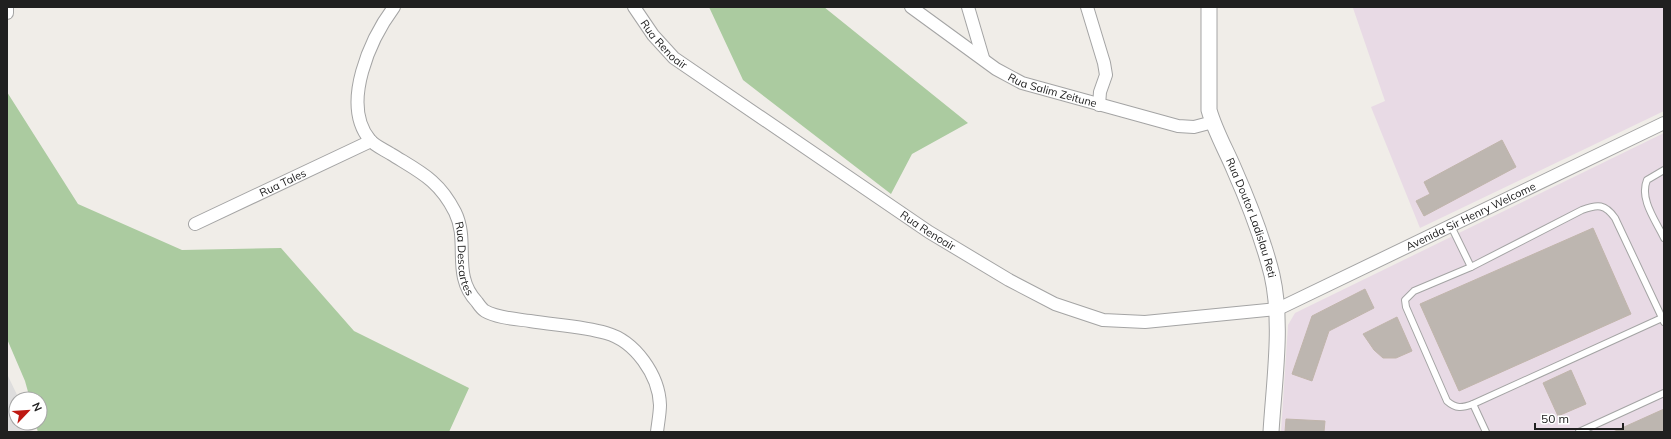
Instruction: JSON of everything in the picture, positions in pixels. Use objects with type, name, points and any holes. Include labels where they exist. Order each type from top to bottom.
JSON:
[{"type":"street","points":[[7,7],[7,13]]},
{"type":"street","points":[[371,140],[363,126],[358,110],[358,92],[361,73],[373,41],[394,7]]},
{"type":"street","name":"Rua Renoair","points":[[634,7],[653,35],[674,58],[929,232],[1010,280],[1055,304],[1103,320],[1145,322],[1278,309]]},
{"type":"street","name":"Rua Salim Zeitune","points":[[911,7],[983,58],[996,69],[1022,83],[1178,126],[1194,127],[1213,122]]},
{"type":"street","points":[[968,7],[983,58]]},
{"type":"street","points":[[1087,7],[1104,63],[1106,76],[1100,92],[1099,105]]},
{"type":"street","name":"Rua Doutor Ladislau Reti","points":[[1209,7],[1208,97],[1213,122],[1261,238],[1272,276],[1278,309],[1271,432]]},
{"type":"street","name":"Avenida Sir Henry Welcome","points":[[1278,309],[1664,123]]},
{"type":"street","name":"Rua Tales","points":[[195,224],[371,140]]},
{"type":"street","name":"Rua Descartes","points":[[371,140],[423,173],[442,190],[456,214],[461,241],[461,268],[469,294],[485,311],[507,318],[607,333],[626,345],[642,358],[655,379],[659,398],[660,404],[657,432]]},
{"type":"lane","points":[[1664,170],[1647,180],[1644,187],[1647,203],[1664,238]]},
{"type":"lane","points":[[1601,206],[1609,210],[1615,218],[1663,320],[1473,404],[1463,408],[1454,408],[1447,401],[1406,307],[1405,300],[1414,291],[1471,267],[1582,210],[1601,206]]},
{"type":"lane","points":[[1451,226],[1471,267]]},
{"type":"lane","points":[[1579,432],[1664,393]]},
{"type":"lane","points":[[1473,404],[1486,432]]},
{"type":"shaded area","points":[[1664,7],[1664,111],[1420,228],[1371,107],[1385,101],[1353,8]]},
{"type":"shaded area","points":[[1664,133],[1664,432],[1281,432],[1288,325],[1295,313]]},
{"type":"shaded area","points":[[7,374],[15,391],[8,391],[8,431],[31,432],[7,432]]},
{"type":"green space","points":[[709,7],[824,7],[968,123],[912,154],[891,194],[743,80]]},
{"type":"green space","points":[[7,92],[78,204],[182,250],[281,248],[354,331],[469,388],[449,432],[38,432],[48,431],[48,391],[28,391],[7,339]]},
{"type":"building","points":[[1502,140],[1516,167],[1424,216],[1416,201],[1430,194],[1424,182]]},
{"type":"building","points":[[1593,228],[1631,314],[1459,391],[1420,304]]},
{"type":"building","points":[[1365,289],[1374,308],[1329,331],[1312,381],[1292,374],[1312,316]]},
{"type":"building","points":[[1397,317],[1412,351],[1396,358],[1383,358],[1374,350],[1363,334]]},
{"type":"building","points":[[1571,370],[1586,404],[1558,416],[1543,383]]},
{"type":"building","points":[[1664,409],[1664,432],[1613,432]]},
{"type":"building","points":[[1286,419],[1325,421],[1324,432],[1285,432]]}]
